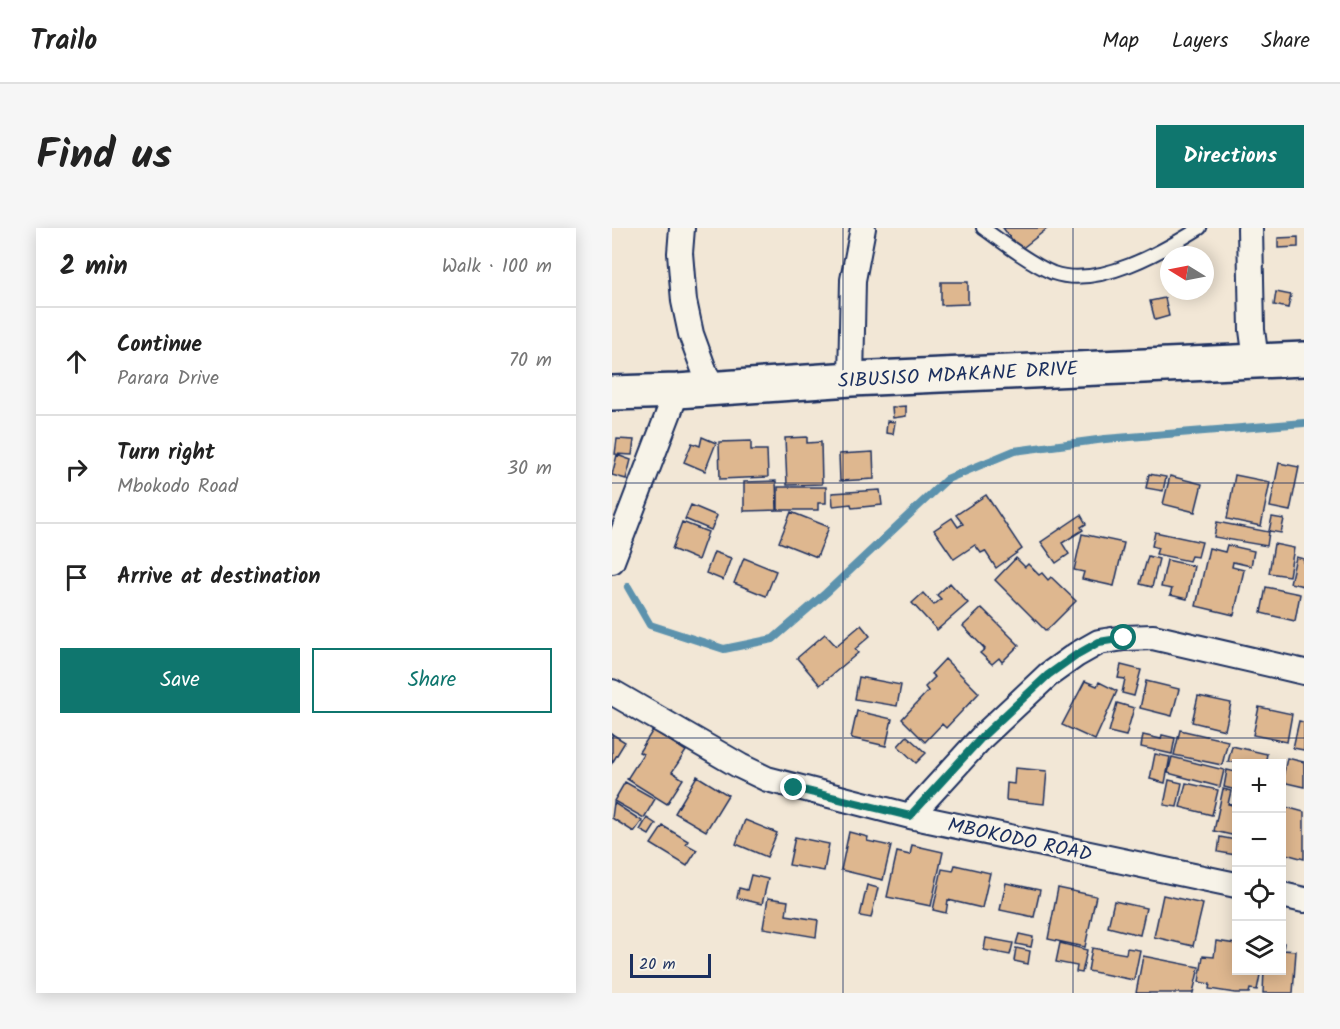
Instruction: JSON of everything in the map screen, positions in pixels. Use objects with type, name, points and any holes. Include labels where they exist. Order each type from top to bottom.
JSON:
[{"type":"street","points":[[682,228],[680,253],[684,301],[691,334],[711,389]]},
{"type":"street","points":[[851,379],[853,280],[863,228]]},
{"type":"street","points":[[1247,231],[1252,330],[1256,360]]},
{"type":"street","name":"SIBUSISO MDAKANE DRIVE","points":[[612,393],[677,391],[851,379],[1304,358]]},
{"type":"street","points":[[612,561],[677,391]]},
{"type":"street","points":[[910,816],[983,736],[1048,675],[1099,642],[1153,637],[1304,672]]},
{"type":"street","name":"MBOKODO ROAD","points":[[612,692],[766,779],[910,816],[1232,884]]},
{"type":"street","points":[[1286,896],[1304,900]]},
{"type":"lane","points":[[983,228],[1051,272],[1075,278],[1114,270],[1158,254],[1200,228]]},
{"type":"building","points":[[1003,228],[1048,228],[1020,250]]},
{"type":"building","points":[[1298,237],[1298,247],[1278,248],[1278,238]]},
{"type":"building","points":[[941,282],[968,282],[968,304],[941,305]]},
{"type":"building","points":[[1276,292],[1291,295],[1288,308],[1274,305]]},
{"type":"building","points":[[1165,300],[1169,316],[1155,320],[1150,301]]},
{"type":"building","points":[[906,406],[906,416],[893,418],[892,407]]},
{"type":"building","points":[[887,421],[895,422],[893,434],[886,433]]},
{"type":"building","points":[[702,437],[716,443],[705,471],[684,462],[692,443],[700,446]]},
{"type":"building","points":[[807,437],[807,443],[821,442],[822,484],[787,485],[785,438]]},
{"type":"building","points":[[617,439],[634,440],[632,455],[615,454]]},
{"type":"building","points":[[751,441],[751,450],[767,450],[768,477],[720,479],[719,442]]},
{"type":"building","points":[[873,452],[874,479],[840,481],[839,454]]},
{"type":"building","points":[[617,455],[631,460],[626,479],[612,475]]},
{"type":"building","points":[[1279,463],[1299,467],[1290,511],[1270,507]]},
{"type":"building","points":[[1149,474],[1166,477],[1163,491],[1146,488]]},
{"type":"building","points":[[1235,475],[1270,482],[1261,526],[1227,519]]},
{"type":"building","points":[[1170,476],[1202,484],[1195,512],[1163,504]]},
{"type":"building","points":[[776,481],[777,510],[744,511],[744,482]]},
{"type":"building","points":[[778,487],[826,487],[826,503],[818,503],[818,510],[778,510]]},
{"type":"building","points":[[880,490],[882,505],[852,508],[851,504],[833,506],[832,493]]},
{"type":"building","points":[[986,495],[1022,549],[996,568],[985,551],[981,553],[975,545],[954,559],[934,530],[952,518],[958,527],[963,524],[956,515]]},
{"type":"building","points":[[691,505],[717,516],[711,530],[685,519]]},
{"type":"building","points":[[791,512],[829,527],[817,557],[779,542]]},
{"type":"building","points":[[1081,515],[1086,524],[1081,527],[1083,530],[1062,543],[1069,554],[1056,563],[1041,542]]},
{"type":"building","points":[[1272,517],[1284,519],[1281,533],[1269,531]]},
{"type":"building","points":[[682,522],[708,532],[698,560],[672,549]]},
{"type":"building","points":[[1217,522],[1269,532],[1267,546],[1214,537]]},
{"type":"building","points":[[1155,532],[1202,542],[1198,557],[1191,556],[1189,561],[1156,554],[1158,548],[1152,546]]},
{"type":"building","points":[[1082,534],[1124,543],[1114,586],[1082,579],[1084,572],[1074,570]]},
{"type":"building","points":[[1274,544],[1294,548],[1289,576],[1269,573]]},
{"type":"building","points":[[1227,545],[1254,551],[1251,566],[1233,562],[1232,567],[1244,570],[1234,615],[1196,606],[1209,548],[1225,552]]},
{"type":"building","points":[[714,552],[731,558],[723,580],[706,573]]},
{"type":"building","points":[[1148,556],[1159,559],[1152,587],[1140,584]]},
{"type":"building","points":[[1296,557],[1304,559],[1304,586],[1290,583]]},
{"type":"building","points":[[744,558],[776,571],[766,596],[734,583]]},
{"type":"building","points":[[1016,558],[1025,567],[1028,564],[1039,575],[1042,573],[1048,580],[1051,577],[1076,601],[1046,631],[995,580]]},
{"type":"building","points":[[1167,560],[1194,566],[1187,599],[1170,595],[1172,589],[1161,587]]},
{"type":"building","points":[[950,583],[968,603],[937,630],[912,603],[923,593],[934,605],[941,599],[937,595]]},
{"type":"building","points":[[1266,587],[1300,594],[1295,621],[1261,613]]},
{"type":"building","points":[[982,608],[1019,645],[1002,662],[999,658],[992,664],[980,653],[985,649],[963,626]]},
{"type":"building","points":[[861,625],[870,636],[855,649],[858,653],[820,685],[797,658],[825,634],[836,646]]},
{"type":"building","points":[[945,659],[979,693],[946,728],[942,724],[925,742],[902,719],[928,691],[925,687],[935,677],[931,674]]},
{"type":"building","points":[[1121,665],[1141,670],[1134,696],[1122,693],[1125,679],[1118,678]]},
{"type":"building","points":[[859,677],[901,685],[897,706],[855,699]]},
{"type":"building","points":[[1085,681],[1097,686],[1099,682],[1117,691],[1095,740],[1062,725]]},
{"type":"building","points":[[1146,681],[1179,689],[1172,716],[1140,708]]},
{"type":"building","points":[[1198,696],[1231,703],[1225,730],[1192,722]]},
{"type":"building","points":[[1117,703],[1134,708],[1126,736],[1109,732]]},
{"type":"building","points":[[1259,707],[1292,714],[1287,742],[1253,735]]},
{"type":"building","points":[[857,711],[892,719],[886,746],[851,738]]},
{"type":"building","points":[[1299,721],[1304,722],[1304,750],[1293,748]]},
{"type":"building","points":[[653,730],[686,751],[672,772],[683,779],[667,804],[627,779],[643,754],[639,752]]},
{"type":"building","points":[[1180,730],[1228,741],[1222,765],[1174,755]]},
{"type":"building","points":[[612,734],[625,742],[612,763]]},
{"type":"building","points":[[1143,735],[1161,739],[1162,735],[1175,738],[1172,754],[1141,747]]},
{"type":"building","points":[[907,736],[926,753],[916,763],[898,746]]},
{"type":"building","points":[[1232,746],[1267,754],[1266,759],[1232,759],[1232,762],[1228,762]]},
{"type":"building","points":[[1155,754],[1170,757],[1165,783],[1150,779]]},
{"type":"building","points":[[1172,757],[1224,770],[1220,787],[1168,773]]},
{"type":"building","points":[[1287,758],[1304,762],[1304,787],[1286,783]]},
{"type":"building","points":[[1015,768],[1047,771],[1044,804],[1006,800],[1007,783],[1014,784]]},
{"type":"building","points":[[1227,770],[1232,771],[1232,789],[1224,787]]},
{"type":"building","points":[[697,776],[728,795],[706,831],[675,813]]},
{"type":"building","points":[[1169,780],[1182,783],[1177,807],[1164,805]]},
{"type":"building","points":[[625,782],[655,799],[644,818],[614,801]]},
{"type":"building","points":[[1186,783],[1218,790],[1212,815],[1180,807]]},
{"type":"building","points":[[1223,789],[1231,791],[1228,804],[1232,805],[1232,835],[1214,831]]},
{"type":"building","points":[[614,803],[642,821],[634,832],[612,818]]},
{"type":"building","points":[[1286,807],[1304,812],[1304,859],[1286,854]]},
{"type":"building","points":[[647,818],[656,824],[649,835],[640,830]]},
{"type":"building","points":[[745,820],[777,833],[767,857],[736,844]]},
{"type":"building","points":[[663,826],[688,841],[686,844],[697,850],[687,866],[651,844]]},
{"type":"building","points":[[849,832],[868,837],[867,841],[891,846],[883,880],[841,870]]},
{"type":"building","points":[[795,837],[829,844],[824,871],[789,865]]},
{"type":"building","points":[[1220,837],[1232,839],[1232,854],[1218,852]]},
{"type":"building","points":[[912,845],[943,852],[931,906],[887,897],[897,852],[910,855]]},
{"type":"building","points":[[955,865],[990,873],[982,908],[948,900],[946,913],[933,910],[942,869],[953,871]]},
{"type":"building","points":[[751,875],[768,879],[762,904],[737,898],[739,888],[747,890]]},
{"type":"building","points":[[1006,883],[1040,890],[1034,917],[1000,910]]},
{"type":"building","points":[[867,885],[878,888],[871,918],[860,916]]},
{"type":"building","points":[[1058,888],[1096,896],[1085,947],[1048,939]]},
{"type":"building","points":[[1163,895],[1203,904],[1193,946],[1154,937]]},
{"type":"building","points":[[768,898],[788,901],[786,915],[818,920],[816,937],[763,928]]},
{"type":"building","points":[[1114,901],[1146,908],[1140,935],[1108,927]]},
{"type":"building","points":[[1019,934],[1033,937],[1031,947],[1016,944]]},
{"type":"building","points":[[986,938],[1013,943],[1010,955],[984,950]]},
{"type":"building","points":[[1216,941],[1232,943],[1232,975],[1260,975],[1257,990],[1250,989],[1249,993],[1235,993],[1209,989],[1210,984],[1199,982],[1203,956],[1214,957]]},
{"type":"building","points":[[1060,943],[1087,950],[1082,973],[1076,972],[1077,966],[1056,962]]},
{"type":"building","points":[[1016,948],[1030,951],[1028,964],[1014,961]]},
{"type":"building","points":[[1092,948],[1126,954],[1127,948],[1140,950],[1134,980],[1088,971]]},
{"type":"building","points":[[1286,950],[1296,951],[1293,993],[1263,993],[1264,975],[1286,975]]},
{"type":"building","points":[[1143,956],[1199,967],[1193,993],[1136,993]]},
{"type":"waterway","points":[[628,587],[650,625],[724,649],[773,639],[826,593],[947,479],[1014,451],[1105,439],[1304,423]]},
{"type":"route","points":[[794,788],[910,816],[983,736],[1048,675],[1099,642],[1124,638]]}]
